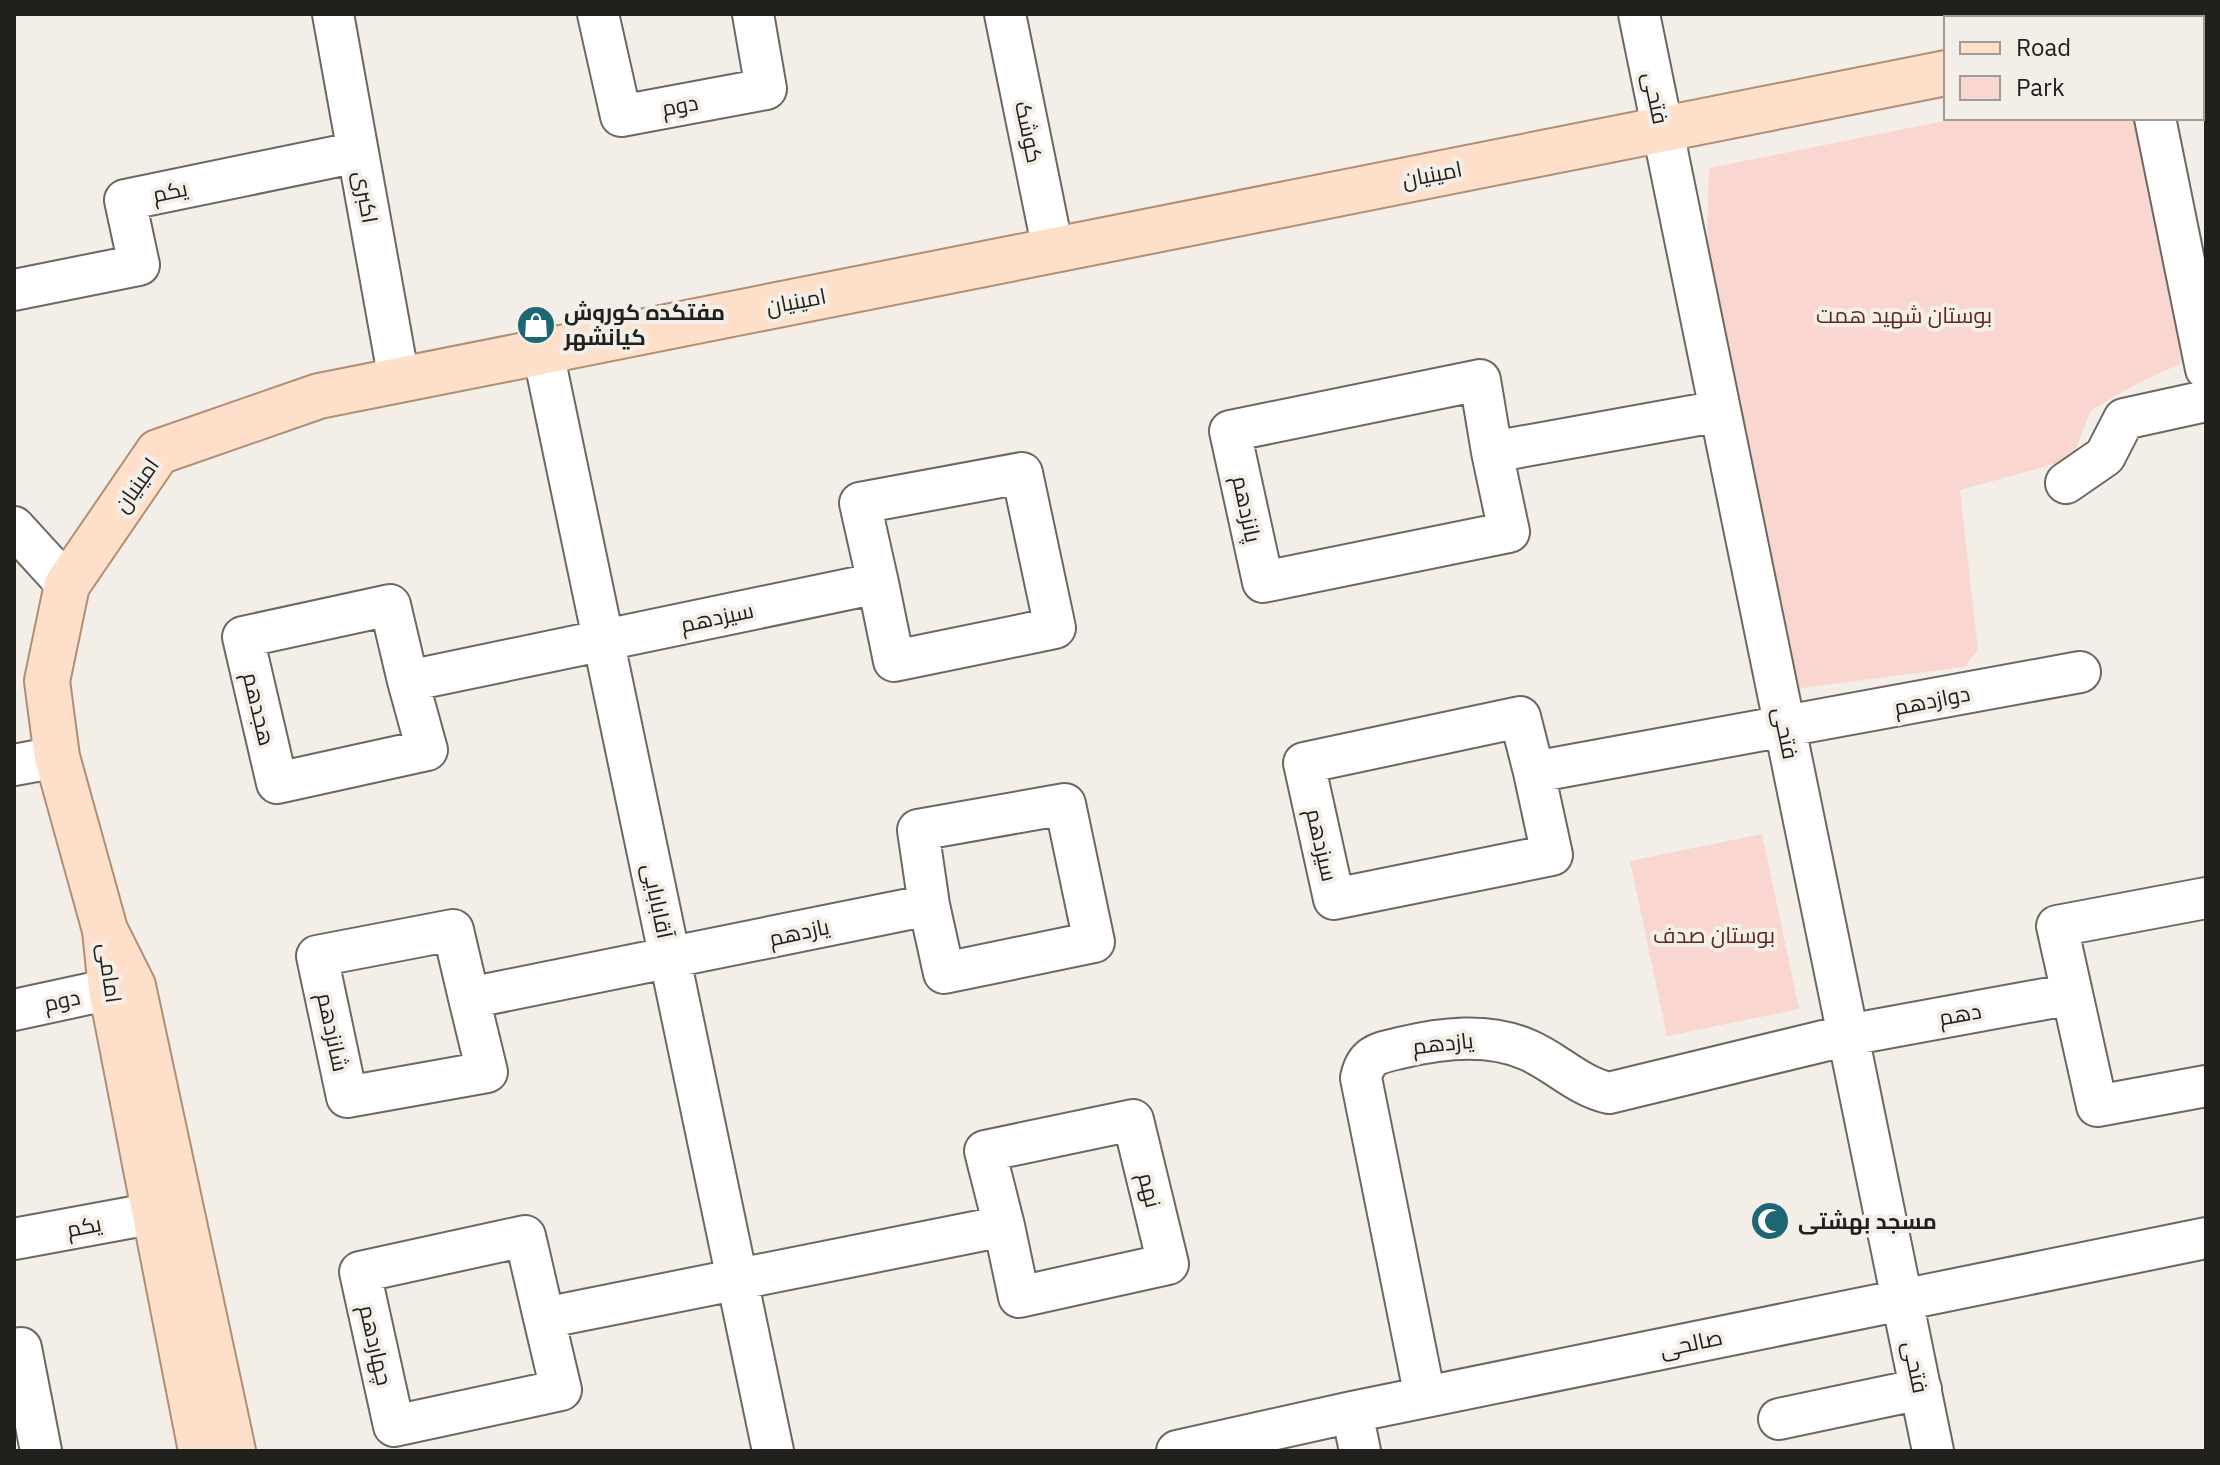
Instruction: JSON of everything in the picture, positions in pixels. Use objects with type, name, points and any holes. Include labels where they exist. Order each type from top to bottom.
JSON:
[{"type":"main road","name":"امینیان","points":[[105,930],[57,757],[47,681],[67,585],[158,452],[319,396],[1944,73]]},
{"type":"main road","name":"امامی","points":[[105,930],[111,989],[201,1451]]},
{"type":"main road","name":"امامی","points":[[105,930],[133,986],[233,1451]]},
{"type":"street","name":"اکبری","points":[[333,14],[399,380]]},
{"type":"street","name":"دوم","points":[[598,14],[621,116],[766,89],[753,14]]},
{"type":"street","name":"کوشک","points":[[1005,14],[1053,250]]},
{"type":"street","name":"فتحی","points":[[1639,14],[1933,1451]]},
{"type":"street","points":[[2155,120],[2206,369]]},
{"type":"street","name":"یکم","points":[[14,290],[139,265],[125,200],[358,152]]},
{"type":"street","name":"آقابابایی","points":[[543,352],[773,1451]]},
{"type":"street","name":"پانزدهم","points":[[1480,380],[1492,452],[1509,532],[1263,582],[1230,431],[1480,380]]},
{"type":"street","points":[[2066,483],[2105,456],[2124,419],[2206,401]]},
{"type":"street","points":[[1492,452],[1720,411]]},
{"type":"street","points":[[1022,473],[1055,628],[894,661],[878,583],[860,503],[1022,473]]},
{"type":"street","points":[[14,527],[67,585]]},
{"type":"street","name":"سیزدهم","points":[[604,640],[878,583]]},
{"type":"street","name":"هجدهم","points":[[390,605],[408,681],[427,750],[277,783],[243,637],[390,605]]},
{"type":"street","points":[[408,681],[604,640]]},
{"type":"street","name":"دوازدهم","points":[[1785,729],[2080,672]]},
{"type":"street","name":"سیزدهم","points":[[1520,717],[1534,772],[1552,855],[1334,899],[1304,763],[1520,717]]},
{"type":"street","points":[[1534,772],[1785,729]]},
{"type":"street","points":[[14,765],[57,757]]},
{"type":"street","points":[[1065,804],[1094,942],[944,973],[929,905],[918,830],[1065,804]]},
{"type":"street","points":[[2206,898],[2057,926],[2097,1106],[2206,1086]]},
{"type":"street","name":"یازدهم","points":[[670,959],[929,905]]},
{"type":"street","name":"شانزدهم","points":[[453,930],[469,998],[487,1072],[347,1097],[317,956],[453,930]]},
{"type":"street","points":[[469,998],[670,959]]},
{"type":"street","name":"دوم","points":[[14,1010],[111,989]]},
{"type":"street","name":"دهم","points":[[1848,1035],[2072,994]]},
{"type":"street","name":"یازدهم","points":[[1425,1397],[1361,1078],[1364,1062],[1375,1054],[1430,1041],[1500,1041],[1528,1050],[1592,1089],[1609,1093],[1848,1035]]},
{"type":"street","name":"نهم","points":[[1133,1120],[1168,1264],[1019,1297],[1004,1226],[985,1151],[1133,1120]]},
{"type":"street","name":"یکم","points":[[14,1239],[155,1213]]},
{"type":"street","points":[[544,1318],[736,1277],[1004,1226]]},
{"type":"street","name":"چهاردهم","points":[[525,1236],[544,1318],[561,1390],[394,1426],[360,1272],[525,1236]]},
{"type":"street","name":"صالحی","points":[[1177,1451],[1352,1412],[2206,1238]]},
{"type":"street","points":[[14,1349],[21,1348],[41,1451]]},
{"type":"street","points":[[1779,1419],[1921,1389]]},
{"type":"street","points":[[1352,1412],[1360,1451]]},
{"type":"green space","name":"بوستان شهید همت","points":[[1949,120],[2143,120],[2193,358],[2140,382],[2091,410],[2072,459],[1960,490],[1978,650],[1964,667],[1793,689],[1706,276],[1709,168]]},
{"type":"green space","name":"بوستان صدف","points":[[1762,834],[1799,1009],[1667,1036],[1630,861]]},
{"type":"place","name":"مفتکده کوروش کیانشهر","points":[[536,325]]},
{"type":"place","name":"مسجد بهشتی","points":[[1770,1221]]}]
